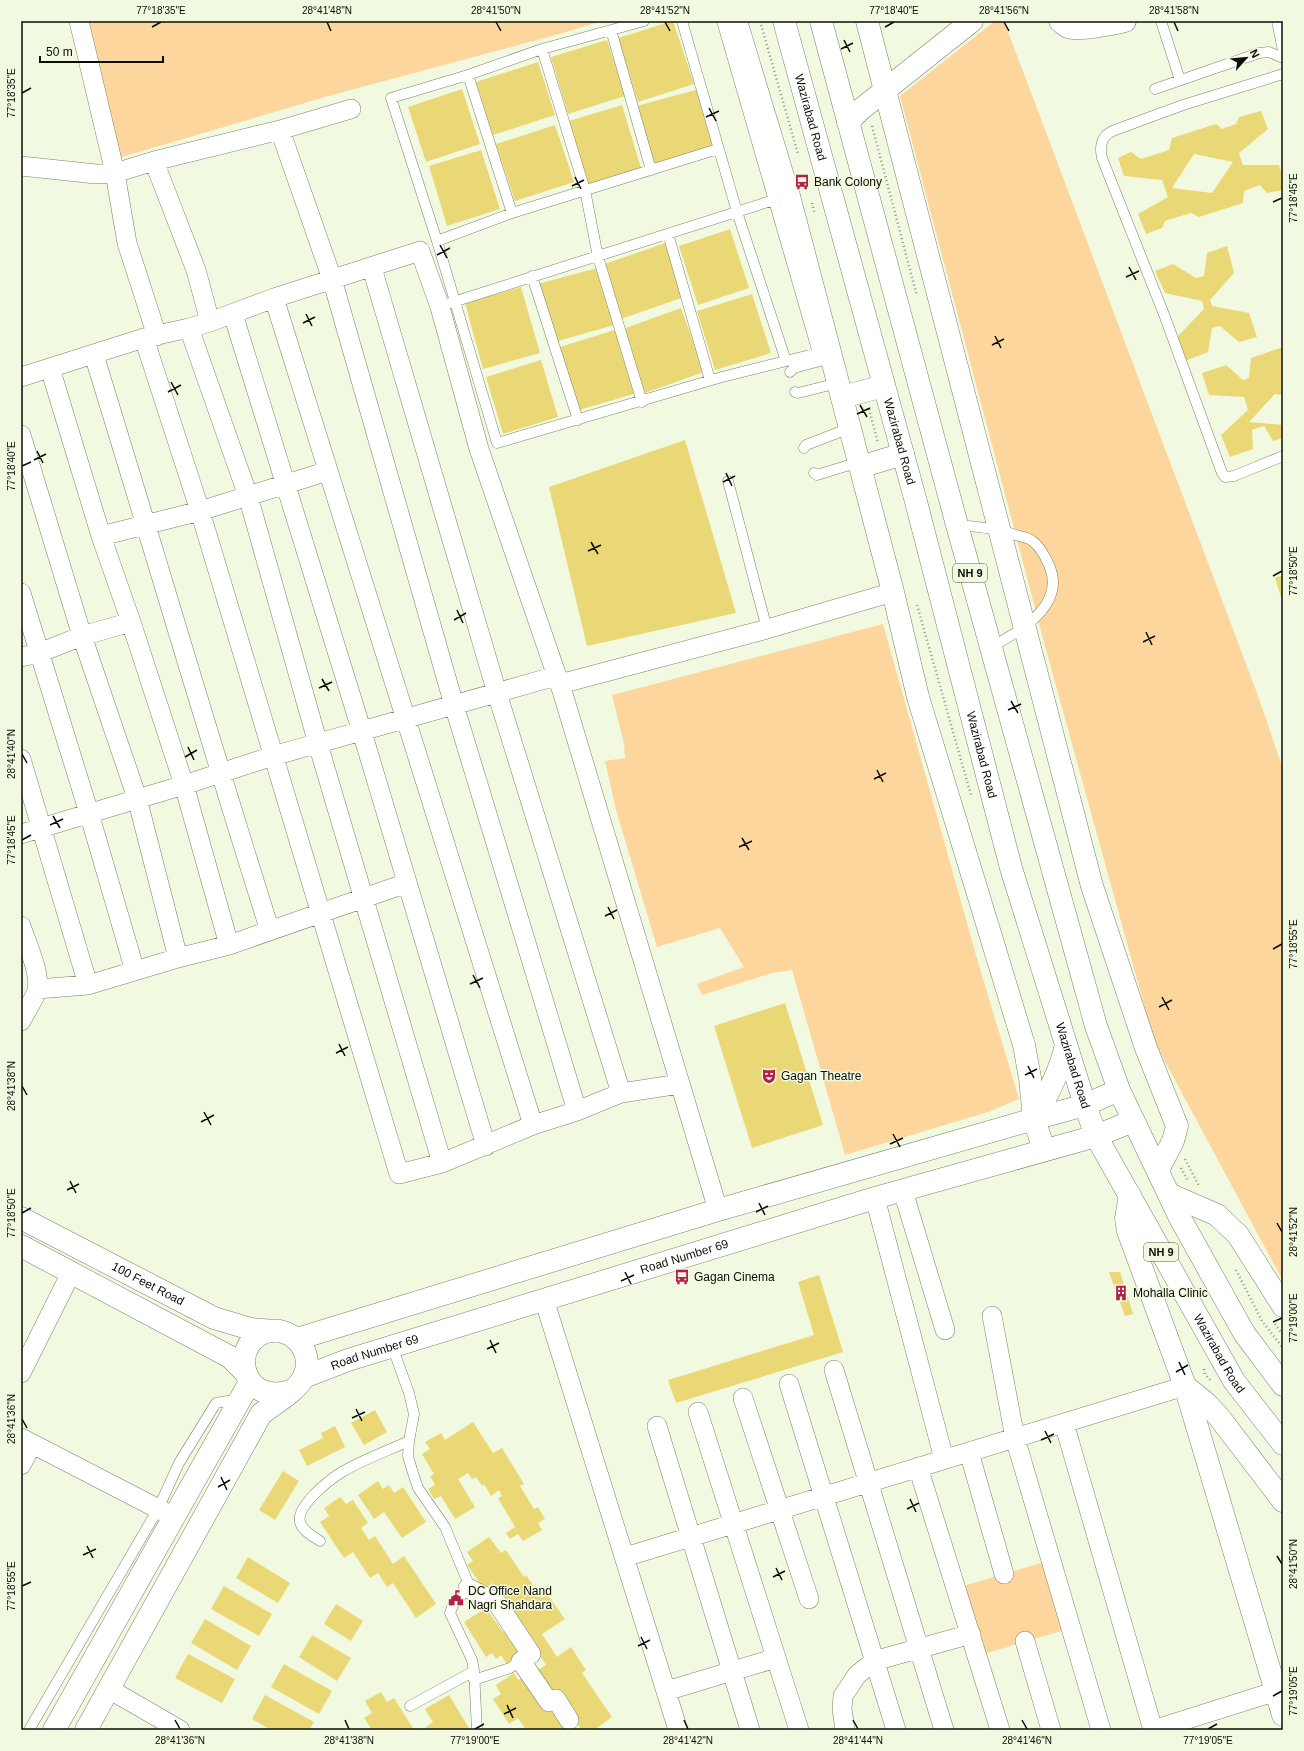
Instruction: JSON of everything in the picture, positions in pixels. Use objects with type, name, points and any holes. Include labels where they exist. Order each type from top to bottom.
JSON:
[{"type":"main road","points":[[736,21],[789,196],[893,592],[918,697],[1024,1045],[1030,1078],[1034,1119],[1044,1150]]},
{"type":"main road","name":"Wazirabad Road","points":[[784,21],[903,454],[1011,868],[1085,1106],[1096,1136],[1234,1381],[1283,1444]]},
{"type":"main road","name":"NH 9","points":[[821,21],[990,648],[1096,1026],[1119,1090],[1180,1218],[1244,1333],[1283,1385]]},
{"type":"main road","points":[[867,21],[1026,627],[1092,886],[1146,1048],[1177,1126],[1173,1141],[1158,1170]]},
{"type":"main road","points":[[848,122],[885,90],[972,21]]},
{"type":"main road","points":[[1060,21],[1068,27],[1079,28],[1125,21]]},
{"type":"main road","points":[[840,390],[884,386]]},
{"type":"main road","points":[[859,465],[903,454]]},
{"type":"main road","points":[[1034,1119],[1056,1078],[1066,1045]]},
{"type":"main road","points":[[289,1335],[1034,1119],[1085,1106],[1119,1090]]},
{"type":"main road","name":"Road Number 69","points":[[297,1384],[348,1360],[392,1346],[875,1198],[1096,1136],[1133,1121]]},
{"type":"main road","points":[[1169,1194],[1217,1215],[1238,1235],[1283,1306]]},
{"type":"main road","points":[[1130,1195],[1126,1218],[1128,1231],[1185,1386],[1283,1714]]},
{"type":"main road","name":"100 Feet Road","points":[[21,1218],[214,1318],[251,1329],[289,1335]]},
{"type":"main road","points":[[21,1246],[230,1357],[245,1385],[268,1394],[279,1395],[297,1384]]},
{"type":"main road","points":[[54,1730],[166,1513],[245,1385],[245,1354],[249,1345],[255,1338],[263,1333],[271,1331],[289,1335],[303,1347],[307,1357],[307,1367],[297,1384],[261,1414],[86,1730]]},
{"type":"main road","points":[[1185,1386],[1220,1417],[1283,1500]]},
{"type":"street","points":[[79,21],[115,172],[127,243],[151,337],[200,511],[399,1174],[442,1163],[486,1146],[533,1125],[577,1111],[621,1093],[680,1084]]},
{"type":"street","points":[[21,166],[96,174],[115,172],[280,130],[351,109]]},
{"type":"street","points":[[280,130],[332,279],[454,705],[577,1111]]},
{"type":"street","points":[[154,161],[196,270],[210,322]]},
{"type":"street","points":[[21,377],[151,337],[210,322],[274,298],[372,268],[420,251],[447,304],[479,449],[558,680],[718,1210]]},
{"type":"street","points":[[372,268],[497,693],[621,1093]]},
{"type":"street","points":[[274,298],[533,1125]]},
{"type":"street","points":[[233,314],[362,732],[486,1146]]},
{"type":"street","points":[[189,328],[248,496],[318,744],[442,1163]]},
{"type":"street","points":[[94,354],[220,774],[270,931]]},
{"type":"street","points":[[50,368],[101,536],[131,622],[184,785],[229,945]]},
{"type":"street","points":[[21,436],[82,636],[137,798],[178,958]]},
{"type":"street","points":[[101,536],[200,511],[328,471]]},
{"type":"street","points":[[21,834],[220,774],[273,756],[497,693],[558,680],[767,629],[893,592]]},
{"type":"street","points":[[21,593],[89,813],[135,971]]},
{"type":"street","points":[[21,657],[39,653],[82,636],[131,622]]},
{"type":"street","points":[[21,759],[88,985]]},
{"type":"street","points":[[37,989],[88,985],[178,958],[229,945],[407,883]]},
{"type":"street","points":[[21,926],[34,964],[37,978],[37,989],[21,1021]]},
{"type":"street","points":[[903,1191],[945,1330]]},
{"type":"street","points":[[875,1198],[944,1459]]},
{"type":"street","points":[[21,1373],[26,1353],[72,1273]]},
{"type":"street","points":[[544,1299],[678,1730]]},
{"type":"street","points":[[992,1316],[1015,1438],[1101,1730]]},
{"type":"street","points":[[834,1370],[944,1730]]},
{"type":"street","points":[[789,1384],[896,1730]]},
{"type":"street","points":[[625,1557],[1185,1386]]},
{"type":"street","points":[[743,1398],[809,1599]]},
{"type":"street","points":[[698,1412],[799,1730]]},
{"type":"street","points":[[1064,1423],[1153,1730],[1277,1691]]},
{"type":"street","points":[[657,1426],[731,1672],[750,1730]]},
{"type":"street","points":[[21,1464],[26,1441],[166,1513]]},
{"type":"street","points":[[968,1452],[1004,1574]]},
{"type":"street","points":[[918,1467],[1000,1730]]},
{"type":"street","points":[[468,1588],[497,1603],[549,1702],[556,1699],[569,1720]]},
{"type":"street","points":[[846,1730],[842,1709],[843,1696],[857,1675],[874,1661],[971,1634]]},
{"type":"street","points":[[1025,1641],[1051,1730]]},
{"type":"street","points":[[666,1691],[776,1658]]},
{"type":"street","points":[[109,1689],[180,1730]]},
{"type":"lane","points":[[644,21],[542,49],[468,75],[391,98],[437,241],[447,304],[497,443],[642,402],[710,380],[818,353],[722,21]]},
{"type":"lane","points":[[682,21],[737,212],[786,361]]},
{"type":"lane","points":[[1161,21],[1180,80]]},
{"type":"lane","points":[[1277,21],[1283,51]]},
{"type":"lane","points":[[611,30],[651,170]]},
{"type":"lane","points":[[542,49],[585,190],[598,257],[642,402]]},
{"type":"lane","points":[[1155,89],[1259,53],[1269,52],[1283,58]]},
{"type":"lane","points":[[1283,74],[1183,105],[1107,133],[1102,140],[1100,148],[1102,158],[1165,317],[1222,473],[1225,476],[1234,476],[1283,456]]},
{"type":"lane","points":[[468,75],[512,213]]},
{"type":"lane","points":[[437,241],[512,213],[718,149]]},
{"type":"lane","points":[[447,304],[774,200]]},
{"type":"lane","points":[[668,234],[710,380]]},
{"type":"lane","points":[[532,276],[578,420]]},
{"type":"lane","points":[[790,372],[794,368],[831,358]]},
{"type":"lane","points":[[795,392],[840,390]]},
{"type":"lane","points":[[804,448],[806,445],[850,428]]},
{"type":"lane","points":[[814,473],[817,475],[859,465]]},
{"type":"lane","points":[[728,481],[767,629]]},
{"type":"lane","points":[[957,525],[1000,529],[1031,540],[1045,556],[1051,571],[1050,600],[1026,627],[990,648]]},
{"type":"lane","points":[[392,1346],[409,1393],[414,1414],[408,1456],[418,1488],[445,1527],[467,1580],[468,1588],[453,1605],[450,1613],[472,1660],[477,1730]]},
{"type":"lane","points":[[320,1541],[303,1528],[300,1521],[301,1512],[307,1502],[330,1480],[342,1472],[409,1441]]},
{"type":"lane","points":[[29,1730],[166,1513]]},
{"type":"lane","points":[[410,1706],[474,1675],[510,1668],[526,1657]]},
{"type":"shaded area","points":[[86,21],[602,21],[556,35],[332,95],[108,161]]},
{"type":"shaded area","points":[[995,21],[1004,21],[1257,693],[1283,769],[1283,1281],[1154,1041],[1045,646],[900,96]]},
{"type":"shaded area","points":[[883,624],[978,962],[1019,1099],[988,1112],[845,1155],[792,970],[772,973],[702,995],[697,984],[744,967],[720,928],[657,947],[616,810],[605,761],[625,758],[624,744],[612,695]]},
{"type":"shaded area","points":[[1051,1560],[1071,1628],[977,1656],[957,1588]]},
{"type":"building","points":[[673,21],[694,84],[638,102],[618,38]]},
{"type":"building","points":[[607,40],[625,96],[568,114],[551,57]]},
{"type":"building","points":[[538,62],[555,115],[493,135],[476,82]]},
{"type":"building","points":[[462,89],[480,144],[426,162],[408,107]]},
{"type":"building","points":[[699,89],[715,148],[653,164],[637,106]]},
{"type":"building","points":[[622,105],[641,168],[588,184],[569,121]]},
{"type":"building","points":[[1261,111],[1268,129],[1239,153],[1243,165],[1279,165],[1283,178],[1283,190],[1267,193],[1260,185],[1244,191],[1243,203],[1199,217],[1191,213],[1165,221],[1162,228],[1146,234],[1138,214],[1168,197],[1162,180],[1124,176],[1118,158],[1131,152],[1141,159],[1169,150],[1172,138],[1216,124],[1222,129],[1236,124],[1239,117]],"holes":[[[1194,154],[1233,162],[1212,193],[1172,188]]]},
{"type":"building","points":[[555,125],[574,182],[515,201],[496,144]]},
{"type":"building","points":[[481,150],[500,209],[447,226],[429,166]]},
{"type":"building","points":[[730,229],[749,288],[698,305],[679,246]]},
{"type":"building","points":[[665,243],[684,297],[621,319],[602,265]]},
{"type":"building","points":[[1227,246],[1234,273],[1210,300],[1212,306],[1249,313],[1257,337],[1239,342],[1220,326],[1212,328],[1208,352],[1185,361],[1178,336],[1204,309],[1202,301],[1165,293],[1155,271],[1173,264],[1196,278],[1204,276],[1207,253]]},
{"type":"building","points":[[597,268],[614,325],[555,342],[538,284]]},
{"type":"building","points":[[521,287],[540,353],[483,369],[465,303]]},
{"type":"building","points":[[752,294],[771,353],[715,370],[697,311]]},
{"type":"building","points":[[681,308],[704,372],[645,393],[623,329]]},
{"type":"building","points":[[618,329],[637,393],[576,411],[557,348]]},
{"type":"building","points":[[1283,347],[1283,395],[1275,394],[1249,422],[1283,425],[1283,438],[1273,441],[1264,426],[1252,430],[1253,449],[1230,457],[1221,435],[1248,410],[1244,397],[1209,395],[1202,373],[1226,365],[1243,380],[1249,378],[1251,358]]},
{"type":"building","points":[[541,360],[558,417],[503,434],[486,377]]},
{"type":"building","points":[[685,440],[736,613],[587,646],[549,487]]},
{"type":"building","points":[[1283,575],[1283,603],[1275,578]]},
{"type":"building","name":"Gagan Theatre","points":[[785,1003],[823,1125],[752,1148],[714,1026]]},
{"type":"building","name":"Mohalla Clinic","points":[[1109,1272],[1120,1272],[1133,1314],[1125,1316]]},
{"type":"building","points":[[819,1275],[843,1352],[676,1403],[668,1380],[814,1335],[798,1282]]},
{"type":"building","points":[[375,1410],[387,1432],[364,1445],[351,1423]]},
{"type":"building","points":[[473,1422],[493,1453],[502,1448],[524,1484],[520,1486],[534,1509],[538,1507],[545,1519],[538,1523],[542,1530],[523,1541],[518,1534],[510,1539],[506,1533],[515,1527],[498,1498],[502,1496],[499,1490],[491,1496],[484,1484],[482,1486],[476,1477],[472,1479],[468,1473],[458,1479],[475,1507],[455,1519],[441,1496],[434,1499],[428,1489],[435,1485],[430,1476],[434,1474],[422,1454],[430,1449],[425,1442],[441,1433],[445,1440]]},
{"type":"building","points":[[335,1426],[345,1447],[307,1466],[299,1450],[323,1438],[321,1433]]},
{"type":"building","points":[[283,1471],[299,1481],[275,1520],[259,1510]]},
{"type":"building","points":[[378,1481],[383,1489],[389,1485],[394,1493],[403,1487],[426,1522],[402,1538],[384,1512],[374,1519],[358,1495]]},
{"type":"building","points":[[340,1497],[346,1504],[353,1500],[368,1523],[361,1528],[369,1540],[375,1536],[393,1564],[404,1556],[436,1604],[416,1618],[393,1583],[387,1587],[378,1573],[370,1578],[353,1552],[344,1558],[320,1522],[329,1516],[324,1508]]},
{"type":"building","points":[[489,1537],[501,1553],[506,1550],[524,1577],[526,1575],[542,1598],[547,1594],[565,1619],[542,1634],[557,1657],[571,1647],[586,1670],[582,1673],[612,1717],[594,1730],[582,1730],[557,1693],[552,1697],[535,1672],[546,1665],[493,1583],[484,1589],[467,1565],[473,1561],[467,1552]]},
{"type":"building","points":[[248,1557],[290,1583],[278,1603],[236,1578]]},
{"type":"building","points":[[224,1586],[272,1614],[259,1636],[211,1609]]},
{"type":"building","points":[[336,1604],[363,1621],[351,1641],[324,1624]]},
{"type":"building","points":[[486,1608],[503,1632],[510,1627],[526,1651],[507,1664],[501,1655],[496,1659],[492,1653],[486,1657],[464,1622]]},
{"type":"building","points":[[205,1619],[251,1646],[237,1670],[191,1643]]},
{"type":"building","points":[[312,1635],[351,1658],[337,1681],[299,1657]]},
{"type":"building","points":[[188,1654],[235,1679],[222,1703],[175,1678]]},
{"type":"building","points":[[284,1664],[332,1691],[319,1714],[271,1687]]},
{"type":"building","points":[[514,1673],[518,1680],[526,1675],[551,1706],[567,1730],[526,1730],[518,1718],[509,1724],[493,1699],[501,1694],[496,1685]]},
{"type":"building","points":[[381,1692],[387,1702],[394,1698],[414,1730],[372,1730],[364,1718],[372,1713],[365,1701]]},
{"type":"building","points":[[265,1695],[314,1722],[309,1730],[271,1730],[252,1719]]},
{"type":"building","points":[[449,1695],[470,1730],[428,1730],[426,1727],[433,1722],[425,1709]]},
{"type":"place","name":"Bank Colony","points":[[802,182]]},
{"type":"place","name":"Gagan Theatre","points":[[769,1076]]},
{"type":"place","name":"Gagan Cinema","points":[[682,1277]]},
{"type":"place","name":"Mohalla Clinic","points":[[1121,1293]]},
{"type":"place","name":"DC Office Nand Nagri Shahdara","points":[[456,1598]]}]
